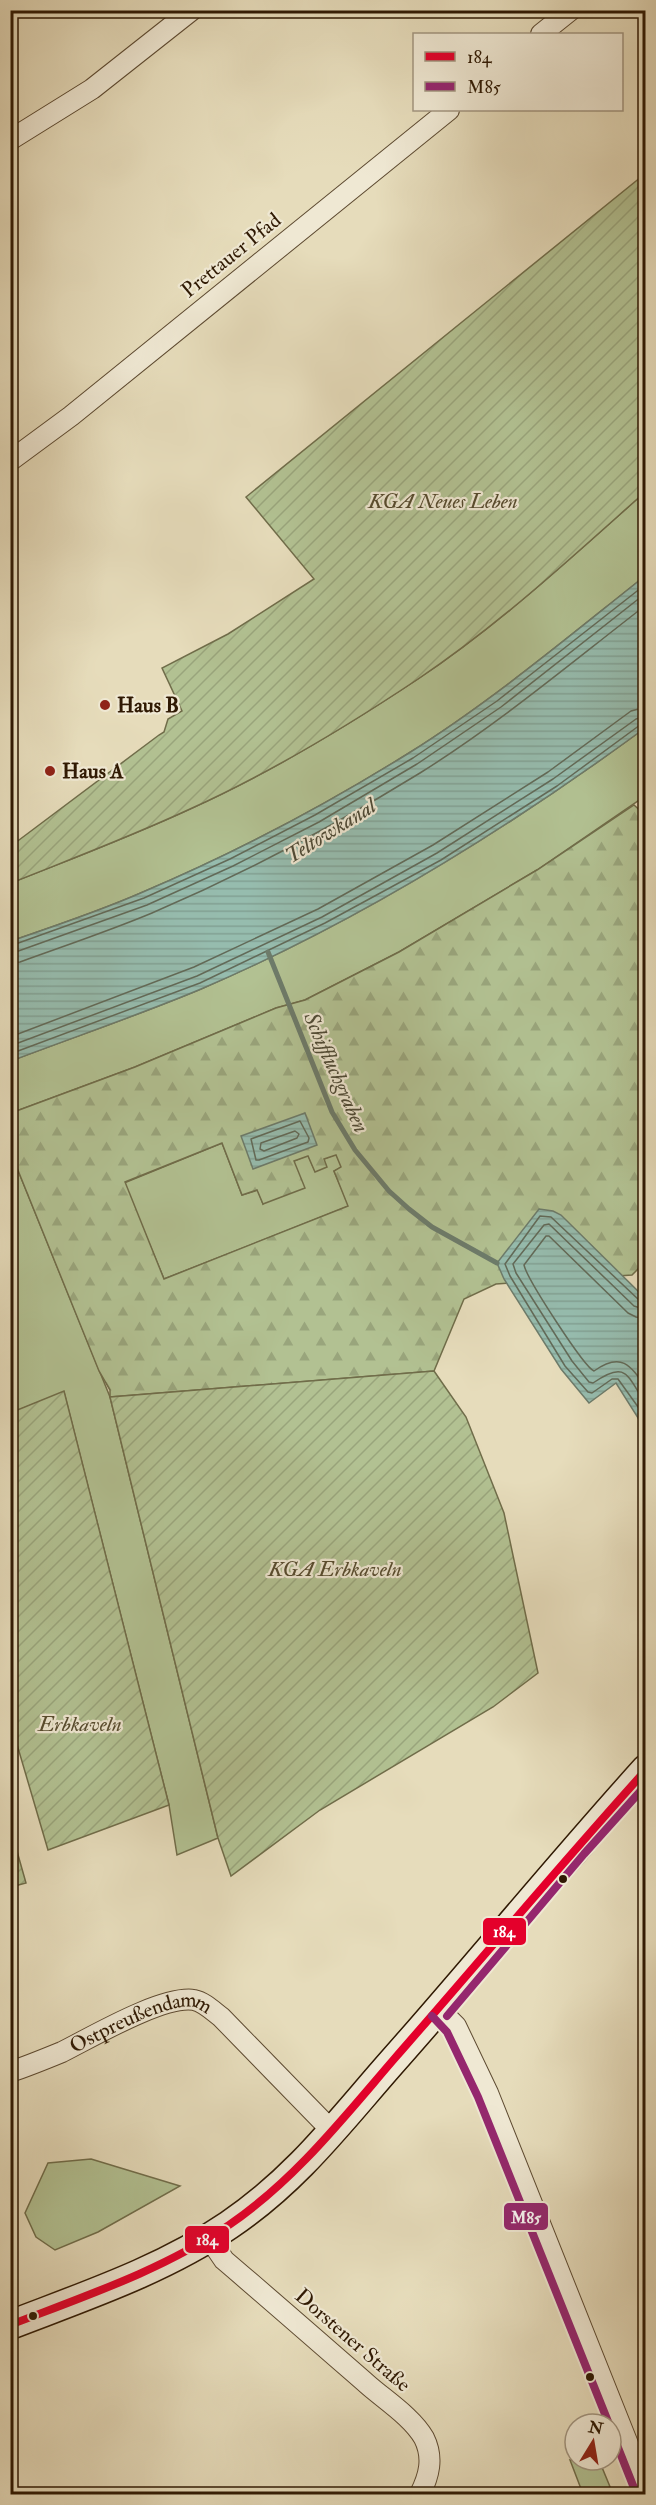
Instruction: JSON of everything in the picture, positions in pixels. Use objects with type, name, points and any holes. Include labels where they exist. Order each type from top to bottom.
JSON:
[{"type":"main road","points":[[10,2325],[119,2282],[185,2252],[264,2199],[302,2166],[645,1769]]},
{"type":"street","points":[[10,140],[92,88],[192,10]]},
{"type":"street","points":[[542,33],[571,10]]},
{"type":"street","name":"Prettauer Pfad","points":[[10,461],[43,438],[448,111]]},
{"type":"street","name":"Ostpreußendamm","points":[[10,2072],[60,2053],[160,2005],[179,2000],[195,2000],[209,2007],[221,2017],[333,2132]]},
{"type":"street","points":[[439,2009],[456,2026],[488,2093],[645,2489]]},
{"type":"street","name":"Dorstener Straße","points":[[209,2238],[224,2260],[389,2403],[423,2436],[431,2462],[428,2479],[420,2494]]},
{"type":"green space","name":"KGA Neues Leben","points":[[641,177],[646,183],[645,492],[478,636],[418,679],[335,732],[278,765],[190,809],[11,883],[11,846],[164,732],[168,719],[182,711],[162,668],[228,634],[314,579],[246,497]]},
{"type":"green space","points":[[645,492],[645,576],[470,712],[377,773],[245,845],[127,899],[11,941],[11,883],[190,809],[278,765],[335,732],[418,679],[478,636]]},
{"type":"green space","points":[[645,728],[645,796],[537,870],[399,952],[305,1000],[276,1008],[135,1067],[11,1113],[11,1061],[201,989],[318,934],[375,903],[485,837],[593,766]]},
{"type":"green space","points":[[634,805],[645,815],[646,1261],[632,1275],[496,1284],[464,1299],[434,1371],[110,1397],[110,1390],[99,1371],[11,1153],[11,1113],[135,1067],[276,1008],[305,1000],[399,952],[537,870]],"holes":[[[222,1143],[242,1195],[257,1190],[263,1204],[305,1188],[294,1161],[308,1156],[315,1172],[327,1167],[324,1159],[336,1155],[341,1167],[334,1171],[348,1206],[164,1279],[125,1182]]]},
{"type":"green space","points":[[222,1143],[242,1195],[258,1190],[263,1204],[294,1161],[308,1155],[315,1171],[324,1159],[336,1154],[342,1167],[334,1171],[349,1206],[164,1279],[124,1183]]},
{"type":"green space","points":[[11,1153],[110,1397],[218,1838],[177,1855],[169,1805],[64,1392],[11,1413]]},
{"type":"green space","name":"KGA Erbkaveln","points":[[434,1371],[466,1417],[504,1513],[538,1673],[493,1707],[320,1810],[231,1876],[218,1838],[110,1397]]},
{"type":"green space","name":"Erbkaveln","points":[[64,1391],[169,1805],[48,1850],[11,1724],[10,1413]]},
{"type":"green space","points":[[11,1830],[26,1883],[10,1887]]},
{"type":"green space","points":[[91,2159],[180,2186],[98,2232],[55,2250],[36,2237],[25,2213],[48,2163]]},
{"type":"green space","points":[[575,2472],[604,2472],[613,2494],[583,2494]]},
{"type":"water","name":"Teltowkanal","points":[[645,576],[645,728],[593,766],[485,837],[375,903],[318,934],[201,989],[11,1061],[11,941],[110,906],[177,877],[279,828],[345,792],[470,712]]},
{"type":"water","points":[[305,1113],[317,1145],[253,1169],[241,1136]]},
{"type":"water","points":[[539,1209],[561,1215],[645,1298],[645,1429],[616,1383],[589,1403],[561,1369],[504,1279],[497,1263]]},
{"type":"waterway","name":"Schiffluchgraben","points":[[268,952],[332,1112],[355,1150],[389,1191],[409,1209],[432,1227],[497,1263]]},
{"type":"transit line","name":"184","points":[[10,2325],[123,2281],[177,2256],[229,2225],[276,2188],[318,2147],[646,1770]]},
{"type":"transit line","name":"M85","points":[[447,2016],[584,1854],[646,1785]]},
{"type":"transit line","name":"M85","points":[[432,2016],[447,2032],[478,2097],[604,2412]]},
{"type":"transit line","name":"M85","points":[[623,2460],[636,2493]]},
{"type":"place","name":"Haus B","points":[[105,705]]},
{"type":"place","name":"Haus A","points":[[50,771]]}]
